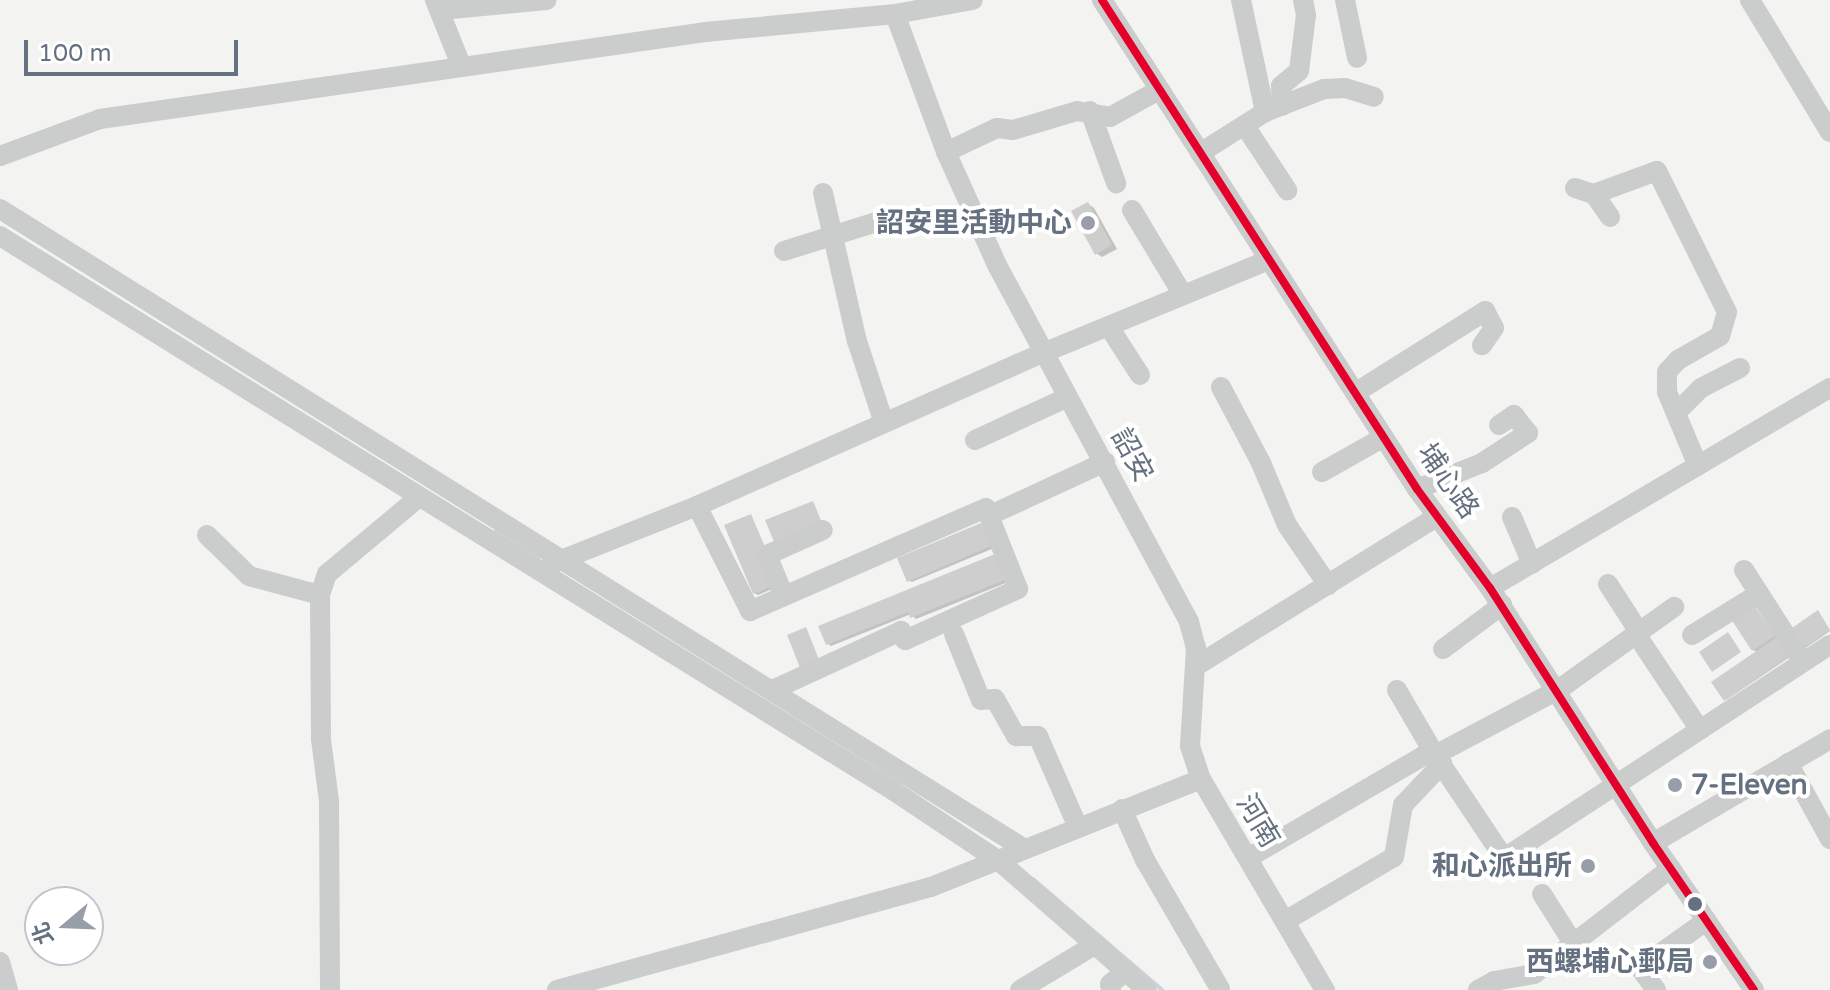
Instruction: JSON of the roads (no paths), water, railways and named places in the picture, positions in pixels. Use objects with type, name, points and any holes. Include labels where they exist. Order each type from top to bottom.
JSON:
[{"type":"street","points":[[461,65],[438,5],[547,0]]},
{"type":"street","points":[[0,156],[100,119],[461,65],[705,32],[895,14],[973,0]]},
{"type":"street","name":"埔心路","points":[[1102,0],[1417,489],[1496,597],[1653,843],[1754,990]]},
{"type":"street","points":[[1241,0],[1274,109]]},
{"type":"street","points":[[1274,109],[1281,86],[1299,71],[1306,15],[1303,0]]},
{"type":"street","points":[[1345,0],[1357,58]]},
{"type":"street","points":[[1750,0],[1830,132]]},
{"type":"street","name":"詔安","points":[[895,14],[946,152],[998,267],[1189,622],[1196,666]]},
{"type":"street","points":[[1200,153],[1274,109],[1324,89],[1345,88],[1374,97]]},
{"type":"street","points":[[946,152],[997,128],[1013,130],[1077,111],[1110,117],[1159,90]]},
{"type":"street","points":[[1090,111],[1116,183]]},
{"type":"street","points":[[1245,126],[1287,190]]},
{"type":"street","points":[[1610,217],[1585,191],[1657,171],[1727,312],[1720,336],[1678,360],[1667,372],[1667,392],[1698,466]]},
{"type":"street","points":[[823,193],[857,341],[884,423]]},
{"type":"street","points":[[0,209],[1023,848]]},
{"type":"street","points":[[1132,210],[1183,295]]},
{"type":"street","points":[[784,251],[883,220]]},
{"type":"street","points":[[0,236],[419,497],[541,569],[894,791],[999,861],[1147,990]]},
{"type":"street","points":[[541,569],[697,506],[1043,353],[1269,260]]},
{"type":"street","points":[[1355,393],[1485,311],[1494,328],[1482,345]]},
{"type":"street","points":[[1109,327],[1140,375]]},
{"type":"street","points":[[1676,413],[1701,388],[1740,368]]},
{"type":"street","points":[[1221,387],[1261,463],[1287,525],[1328,585]]},
{"type":"street","points":[[1443,649],[1532,564],[1830,388]]},
{"type":"street","points":[[975,440],[1068,397]]},
{"type":"street","points":[[1417,489],[1482,463],[1528,433],[1514,415],[1499,425]]},
{"type":"street","points":[[1322,472],[1384,437]]},
{"type":"street","points":[[999,511],[1105,462]]},
{"type":"street","points":[[330,990],[329,801],[321,739],[320,595],[327,574],[419,497]]},
{"type":"street","points":[[697,506],[750,611],[986,508],[1018,589],[905,640],[901,631],[773,690]]},
{"type":"street","points":[[1196,666],[1436,517]]},
{"type":"street","points":[[1512,517],[1532,564]]},
{"type":"street","points":[[784,596],[767,555],[823,530]]},
{"type":"street","points":[[207,535],[249,576],[320,595]]},
{"type":"street","points":[[1744,570],[1803,662]]},
{"type":"street","points":[[1608,584],[1700,730]]},
{"type":"street","points":[[1692,635],[1758,594]]},
{"type":"street","points":[[1285,921],[1394,857],[1403,805],[1438,759],[1558,690],[1674,607]]},
{"type":"street","points":[[954,634],[981,700],[995,699],[1016,736],[1038,736],[1078,827]]},
{"type":"street","points":[[1397,690],[1438,759],[1504,858],[1830,645]]},
{"type":"street","name":"河南","points":[[1196,666],[1190,746],[1201,779],[1325,990]]},
{"type":"street","points":[[1653,843],[1830,739]]},
{"type":"street","points":[[1248,858],[1423,756],[1438,759]]},
{"type":"street","points":[[1788,763],[1830,839]]},
{"type":"street","points":[[557,990],[931,887],[1201,779]]},
{"type":"street","points":[[1122,809],[1145,860],[1220,989]]},
{"type":"street","points":[[1478,990],[1494,981],[1534,974],[1671,868]]},
{"type":"street","points":[[1542,894],[1573,943]]},
{"type":"street","points":[[1656,990],[1640,968],[1707,920]]},
{"type":"street","points":[[1020,990],[1096,944]]},
{"type":"street","points":[[0,962],[8,990]]},
{"type":"street","points":[[1111,990],[1110,984],[1126,971]]},
{"type":"waterway","points":[[496,531],[539,559]]},
{"type":"waterway","points":[[1033,879],[1162,990]]},
{"type":"place","name":"詔安里活動中心","points":[[1088,223]]},
{"type":"place","name":"7-Eleven","points":[[1675,785]]},
{"type":"place","name":"和心派出所","points":[[1588,866]]},
{"type":"place","name":"西螺埔心郵局","points":[[1710,962]]}]
